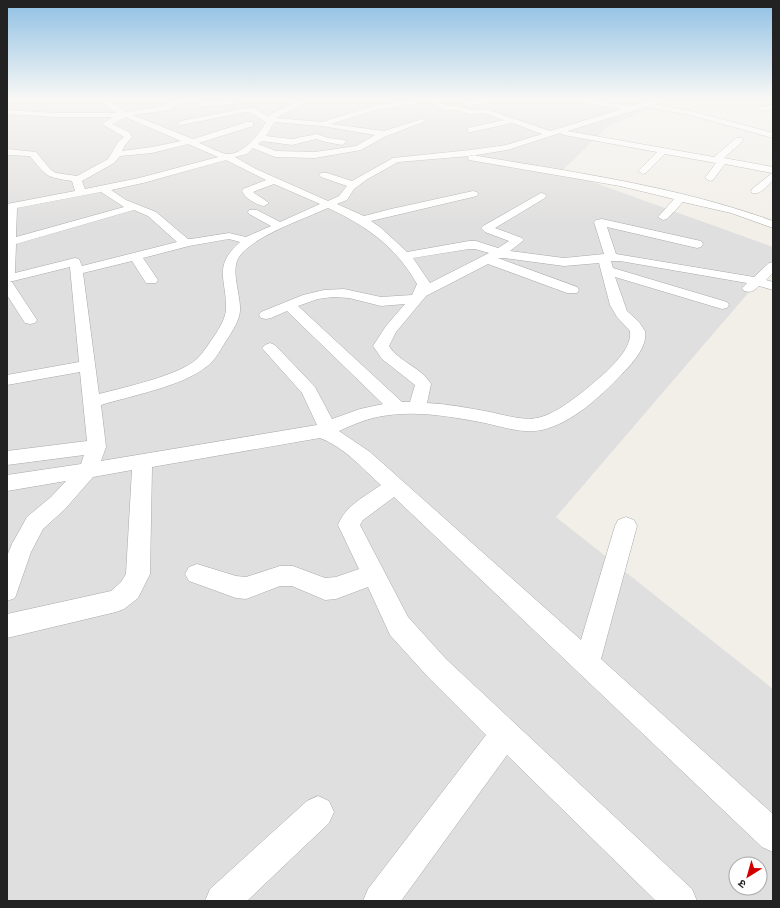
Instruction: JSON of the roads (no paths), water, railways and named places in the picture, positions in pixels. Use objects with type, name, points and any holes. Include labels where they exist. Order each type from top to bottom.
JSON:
[{"type":"street","points":[[7,152],[33,154],[52,175],[78,179],[111,161],[125,140]]},
{"type":"street","points":[[30,320],[7,280],[10,242],[9,205],[140,181],[244,152],[258,140]]},
{"type":"street","points":[[278,140],[290,142],[297,140]]},
{"type":"street","points":[[329,140],[342,142]]},
{"type":"street","points":[[253,145],[275,154],[309,155],[354,149],[364,146],[374,140]]},
{"type":"street","points":[[92,402],[170,379],[193,369],[202,363],[210,354],[229,324],[233,311],[229,265],[230,261],[248,241],[343,198],[354,185],[396,160],[507,147],[529,140]]},
{"type":"street","points":[[603,140],[773,170]]},
{"type":"street","points":[[710,178],[720,160],[739,140]]},
{"type":"street","points":[[116,154],[152,150],[192,141],[240,163],[253,172],[363,220],[376,229],[404,256],[424,284],[418,296],[390,328],[381,346],[386,352],[416,375],[423,384],[417,407]]},
{"type":"street","points":[[612,153],[620,143]]},
{"type":"street","points":[[364,146],[379,150]]},
{"type":"street","points":[[643,171],[664,150]]},
{"type":"street","points":[[394,154],[408,158]]},
{"type":"street","points":[[452,154],[614,182],[735,211],[773,225]]},
{"type":"street","points":[[727,174],[736,163]]},
{"type":"street","points":[[557,172],[557,183]]},
{"type":"street","points":[[324,175],[354,185]]},
{"type":"street","points":[[756,192],[773,175]]},
{"type":"street","points":[[78,179],[77,181],[81,192]]},
{"type":"street","points":[[264,203],[249,194],[247,191],[273,180]]},
{"type":"street","points":[[102,188],[122,202],[158,218],[187,243]]},
{"type":"street","points":[[363,220],[391,212],[473,194]]},
{"type":"street","points":[[266,316],[320,294],[346,293],[376,301],[418,296],[501,253],[518,240],[487,228],[541,196]]},
{"type":"street","points":[[663,216],[680,198]]},
{"type":"street","points":[[10,242],[134,207]]},
{"type":"street","points":[[253,212],[280,226]]},
{"type":"street","points":[[7,483],[109,468],[324,429],[370,412],[398,408],[417,407],[528,425],[535,425],[550,421],[569,411],[616,372],[630,355],[637,342],[637,330],[620,310],[607,262],[600,222],[697,244]]},
{"type":"street","points":[[77,271],[187,243],[229,236],[248,241]]},
{"type":"street","points":[[404,256],[468,245],[476,245],[501,253],[564,262],[607,262],[722,306]]},
{"type":"street","points":[[135,256],[151,280]]},
{"type":"street","points":[[607,262],[620,257],[757,281],[773,286]]},
{"type":"street","points":[[487,260],[572,290]]},
{"type":"street","points":[[7,280],[75,262],[97,447],[88,470],[58,503],[36,523],[20,551],[7,590]]},
{"type":"street","points":[[746,291],[773,266]]},
{"type":"street","points":[[290,306],[398,408]]},
{"type":"street","points":[[270,348],[309,391],[324,429],[363,457],[587,662],[773,836]]},
{"type":"street","points":[[7,380],[88,366]]},
{"type":"street","points":[[7,458],[97,447]]},
{"type":"street","points":[[7,626],[116,602],[127,595],[133,587],[138,574],[142,461]]},
{"type":"street","points":[[394,486],[351,519],[349,525],[399,626],[437,668],[680,901]]},
{"type":"street","points":[[587,662],[626,526]]},
{"type":"street","points":[[197,574],[236,587],[246,588],[280,576],[294,576],[325,589],[336,588],[374,574]]},
{"type":"street","points":[[380,901],[416,855],[505,733]]},
{"type":"street","points":[[222,901],[318,812]]}]
